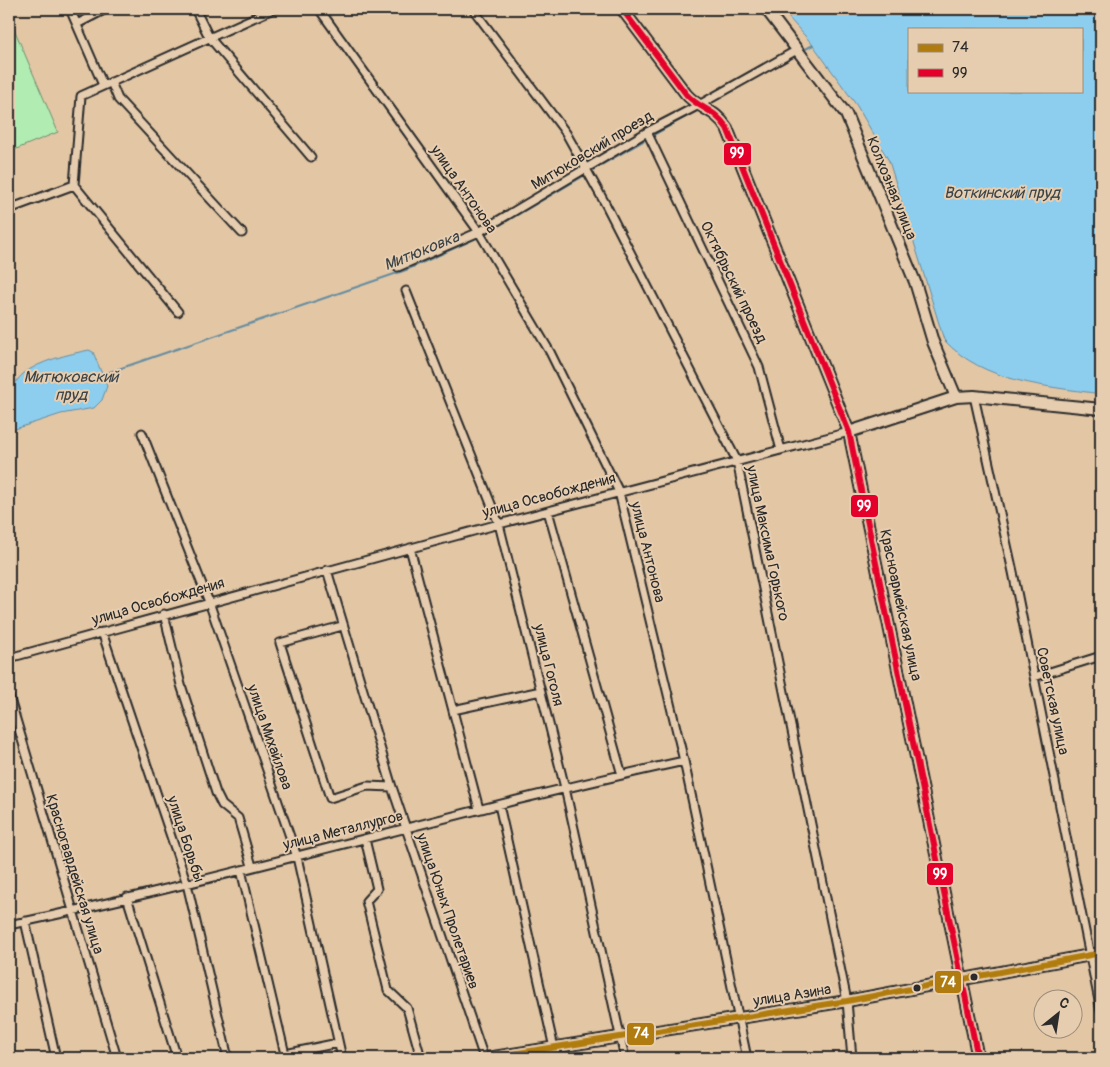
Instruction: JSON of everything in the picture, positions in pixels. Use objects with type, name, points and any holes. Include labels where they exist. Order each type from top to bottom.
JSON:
[{"type":"street","points":[[70,9],[107,84],[118,99],[242,233]]},
{"type":"street","points":[[77,24],[106,9]]},
{"type":"street","points":[[195,9],[209,37],[311,156]]},
{"type":"street","points":[[178,312],[74,185],[81,96],[272,9]]},
{"type":"street","name":"улица Антонова","points":[[319,9],[481,234],[550,352],[619,492],[684,762],[747,1058]]},
{"type":"street","name":"улица Максима Горького","points":[[473,9],[566,133],[684,354],[737,461],[847,1001],[852,1058]]},
{"type":"street","name":"Красноармейская улица","points":[[622,9],[686,94],[699,105],[711,110],[720,117],[727,128],[849,432],[924,787],[978,1058]]},
{"type":"street","name":"Колхозная улица","points":[[766,9],[846,114],[915,282],[933,342],[956,397]]},
{"type":"street","name":"Митюковский проезд","points":[[398,267],[481,234],[588,172],[646,132],[699,105],[797,50]]},
{"type":"street","name":"Октябрьский проезд","points":[[646,132],[759,367],[781,450]]},
{"type":"street","points":[[9,209],[74,185]]},
{"type":"street","name":"улица Гоголя","points":[[406,291],[499,524],[565,788],[625,1058]]},
{"type":"street","name":"улица Освобождения","points":[[9,658],[327,570],[849,432],[956,397],[974,396],[1101,409]]},
{"type":"street","name":"Советская улица","points":[[974,396],[1096,954],[1101,1011]]},
{"type":"street","name":"улица Михайлова","points":[[142,433],[209,602],[297,857],[342,1058]]},
{"type":"street","points":[[548,511],[622,775]]},
{"type":"street","points":[[410,548],[479,809]]},
{"type":"street","name":"улица Юных Пролетариев","points":[[327,570],[342,626],[392,787],[485,1058]]},
{"type":"street","points":[[164,614],[181,685],[216,794],[222,805],[238,818],[252,866]]},
{"type":"street","points":[[342,626],[280,643],[330,798],[367,786],[392,787]]},
{"type":"street","name":"улица Борьбы","points":[[102,632],[187,884],[228,1058]]},
{"type":"street","points":[[1034,677],[1101,656]]},
{"type":"street","points":[[453,710],[541,691]]},
{"type":"street","name":"Красногвардейская улица","points":[[9,696],[117,1058]]},
{"type":"street","name":"улица Металлургов","points":[[9,924],[187,884],[479,809],[684,762]]},
{"type":"street","points":[[499,805],[554,1048]]},
{"type":"street","points":[[365,839],[377,889],[366,901],[388,990],[407,1008],[421,1058]]},
{"type":"street","points":[[241,870],[285,1054],[338,1043]]},
{"type":"street","points":[[127,897],[177,1058]]},
{"type":"street","points":[[25,921],[56,1058]]},
{"type":"street","name":"улица Азина","points":[[485,1058],[847,1001],[1096,954]]},
{"type":"green space","points":[[9,17],[58,132],[9,152]]},
{"type":"water","name":"Воткинский пруд","points":[[781,9],[1101,9],[1101,394],[1038,385],[997,374],[960,354],[944,340],[889,161],[857,106],[813,45]]},
{"type":"water","name":"Митюковский пруд","points":[[89,350],[93,352],[107,386],[102,400],[94,408],[61,414],[9,431],[9,387],[23,374],[37,365]]},
{"type":"waterway","name":"Митюковка","points":[[802,51],[813,45]]},
{"type":"waterway","name":"Митюковка","points":[[706,105],[739,87]]},
{"type":"waterway","name":"Митюковка","points":[[652,136],[700,109]]},
{"type":"waterway","name":"Митюковка","points":[[591,171],[647,139]]},
{"type":"waterway","name":"Митюковка","points":[[483,235],[587,174]]},
{"type":"waterway","name":"Митюковка","points":[[101,375],[406,270],[479,237]]},
{"type":"transit line","name":"99","points":[[622,9],[686,94],[696,103],[717,116],[727,128],[849,432],[978,1058]]},
{"type":"transit line","name":"74","points":[[487,1058],[847,1001],[1101,953]]}]
